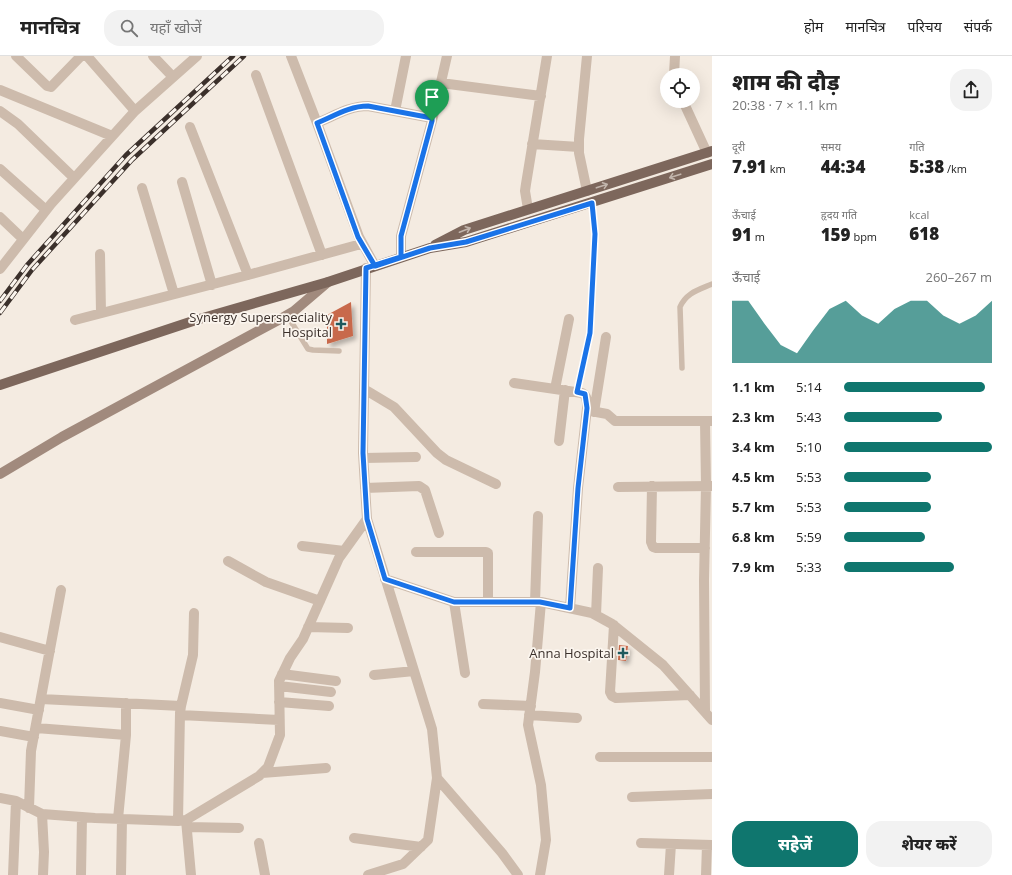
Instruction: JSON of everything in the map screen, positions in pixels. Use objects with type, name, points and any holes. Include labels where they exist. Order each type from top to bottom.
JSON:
[{"type":"main road","points":[[430,248],[464,230],[709,152]]},
{"type":"main road","points":[[0,385],[196,320],[328,282],[430,248],[466,242],[712,164]]},
{"type":"main road","points":[[0,474],[62,437],[294,311],[328,282]]},
{"type":"street","points":[[16,56],[47,86],[51,87],[81,56]]},
{"type":"street","points":[[86,56],[135,111]]},
{"type":"street","points":[[153,56],[173,77]]},
{"type":"street","points":[[1,266],[46,210],[135,111],[197,56]]},
{"type":"street","points":[[291,56],[371,267],[364,389],[364,458],[367,519],[432,729],[437,778],[428,840],[403,864],[388,872],[368,875]]},
{"type":"street","points":[[395,111],[406,56]]},
{"type":"street","points":[[401,257],[401,236],[447,56]]},
{"type":"street","points":[[528,209],[525,191],[547,56]]},
{"type":"street","points":[[587,56],[579,139],[579,147],[587,191]]},
{"type":"street","points":[[674,68],[675,56]]},
{"type":"street","points":[[256,75],[322,255]]},
{"type":"street","points":[[441,83],[541,96]]},
{"type":"street","points":[[0,90],[112,136]]},
{"type":"street","points":[[317,123],[359,106],[368,106],[432,118]]},
{"type":"street","points":[[687,108],[709,152]]},
{"type":"street","points":[[0,110],[18,124],[74,178]]},
{"type":"street","points":[[190,127],[248,275]]},
{"type":"street","points":[[532,144],[579,147]]},
{"type":"street","points":[[0,169],[46,210]]},
{"type":"street","points":[[182,182],[212,285]]},
{"type":"street","points":[[142,188],[174,294]]},
{"type":"street","points":[[0,218],[24,239]]},
{"type":"street","points":[[75,320],[212,285],[362,244]]},
{"type":"street","points":[[100,254],[101,313]]},
{"type":"street","points":[[559,441],[560,390],[569,319]]},
{"type":"street","points":[[570,608],[578,488],[590,410],[606,337]]},
{"type":"street","points":[[514,383],[585,394],[590,410]]},
{"type":"street","points":[[364,389],[394,407],[437,453],[446,460],[496,484]]},
{"type":"street","points":[[590,410],[607,414],[616,421],[708,421],[709,486],[705,548],[708,580],[705,711]]},
{"type":"street","points":[[364,458],[416,457]]},
{"type":"street","points":[[365,488],[419,486],[425,490],[439,533]]},
{"type":"street","points":[[652,486],[651,542],[653,547],[705,548]]},
{"type":"street","points":[[618,487],[709,486]]},
{"type":"street","points":[[538,516],[538,602],[528,725],[541,785],[546,840],[540,875]]},
{"type":"street","points":[[184,823],[259,776],[268,767],[280,735],[279,680],[290,658],[303,639],[339,558],[367,519]]},
{"type":"street","points":[[302,546],[344,550]]},
{"type":"street","points":[[416,552],[488,553],[488,602]]},
{"type":"street","points":[[228,561],[266,582],[320,601]]},
{"type":"street","points":[[596,615],[598,568]]},
{"type":"street","points":[[385,579],[454,602],[538,602],[592,613],[614,625],[663,665],[712,720]]},
{"type":"street","points":[[29,808],[31,751],[61,590]]},
{"type":"street","points":[[454,602],[465,673]]},
{"type":"street","points":[[191,875],[184,823],[181,710],[193,655],[194,613]]},
{"type":"street","points":[[614,625],[610,692],[612,696],[616,698],[690,696]]},
{"type":"street","points":[[308,627],[348,628]]},
{"type":"street","points":[[0,637],[50,650]]},
{"type":"street","points":[[374,674],[414,671]]},
{"type":"street","points":[[282,674],[336,681]]},
{"type":"street","points":[[279,686],[331,692]]},
{"type":"street","points":[[41,699],[126,703],[279,720]]},
{"type":"street","points":[[0,702],[39,710]]},
{"type":"street","points":[[279,702],[329,706]]},
{"type":"street","points":[[121,875],[120,819],[126,735],[126,703]]},
{"type":"street","points":[[483,704],[577,718]]},
{"type":"street","points":[[0,731],[126,735]]},
{"type":"street","points":[[600,757],[712,757]]},
{"type":"street","points":[[262,773],[326,768]]},
{"type":"street","points":[[437,778],[502,853],[518,875]]},
{"type":"street","points":[[632,797],[712,794]]},
{"type":"street","points":[[0,798],[16,801],[42,814],[239,828]]},
{"type":"street","points":[[13,875],[16,801]]},
{"type":"street","points":[[42,814],[44,852],[43,875]]},
{"type":"street","points":[[81,875],[82,817]]},
{"type":"street","points":[[354,838],[421,847]]},
{"type":"street","points":[[641,842],[710,845],[706,875]]},
{"type":"street","points":[[259,843],[265,875]]},
{"type":"street","points":[[669,875],[671,844]]},
{"type":"lane","points":[[577,392],[590,333],[595,234],[592,203]]},
{"type":"lane","points":[[682,368],[680,307],[684,298],[694,291],[712,284]]},
{"type":"lane","points":[[287,315],[308,349],[339,351]]},
{"type":"building","points":[[351,302],[353,336],[327,344],[327,315]]},
{"type":"building","points":[[619,645],[628,646],[626,661],[618,660]]},
{"type":"railway","points":[[0,301],[27,265],[126,155],[233,56]]},
{"type":"railway","points":[[0,313],[32,270],[132,160],[244,56]]},
{"type":"place","name":"Synergy Superspeciality Hospital","points":[[341,324]]},
{"type":"place","name":"Anna Hospital","points":[[623,653]]},
{"type":"route","points":[[432,121],[401,236],[401,257],[366,268],[363,453],[367,519],[385,579],[454,602],[540,602],[570,608],[578,488],[587,408],[585,394],[577,392],[590,333],[595,234],[592,203],[466,242],[430,248],[375,266],[362,244],[358,237],[317,123],[359,106],[368,106],[432,118],[432,121]]}]
